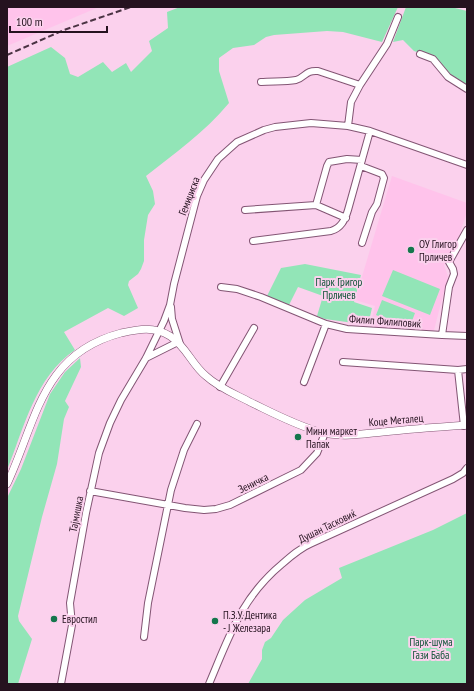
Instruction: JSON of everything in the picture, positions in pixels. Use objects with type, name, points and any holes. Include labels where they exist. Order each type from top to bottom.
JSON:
[{"type":"street","points":[[348,126],[351,102],[360,85],[387,44],[398,16]]},
{"type":"street","points":[[420,54],[433,59],[448,77],[467,88]]},
{"type":"street","points":[[261,82],[298,79],[312,70],[360,85]]},
{"type":"street","name":"Гемиџиска","points":[[160,330],[170,306],[174,284],[197,196],[204,180],[218,159],[237,142],[264,130],[275,127],[311,123],[348,126],[370,131],[467,165]]},
{"type":"street","points":[[253,241],[331,231],[339,227],[346,218],[370,131]]},
{"type":"street","points":[[316,205],[329,162],[346,159],[362,163],[382,174],[384,178],[377,204],[372,212],[362,243]]},
{"type":"street","points":[[245,210],[316,205],[346,218]]},
{"type":"street","points":[[442,335],[449,287],[454,274],[453,269],[448,262],[467,230]]},
{"type":"street","name":"Филип Филиповиќ","points":[[221,287],[236,289],[261,297],[326,324],[347,329],[467,336]]},
{"type":"street","name":"Коце Металец","points":[[170,306],[179,343],[190,359],[205,376],[220,387],[281,417],[298,425],[325,433],[343,435],[465,425],[458,370]]},
{"type":"street","points":[[304,382],[326,324]]},
{"type":"street","points":[[7,484],[46,390],[65,365],[90,346],[108,337],[152,328],[160,330]]},
{"type":"street","points":[[220,387],[254,328]]},
{"type":"street","name":"Коце Металец","points":[[160,330],[179,343]]},
{"type":"street","name":"Тајмишка","points":[[61,684],[72,625],[70,603],[90,492],[99,453],[110,423],[160,330]]},
{"type":"street","points":[[146,358],[179,343]]},
{"type":"street","points":[[343,362],[458,370],[467,369]]},
{"type":"street","points":[[144,637],[148,603],[176,471],[184,450],[197,424]]},
{"type":"street","name":"Зеничка","points":[[90,492],[204,510],[230,505],[301,470],[317,453],[325,433]]},
{"type":"street","name":"Душан Тасковиќ","points":[[209,684],[236,622],[247,602],[259,585],[295,552],[312,542],[453,479],[467,468]]},
{"type":"shaded area","points":[[7,7],[99,7],[7,46]]},
{"type":"shaded area","name":"ОУ Глигор Прличев","points":[[392,176],[467,203],[467,212],[459,236],[444,265],[448,276],[433,334],[370,326],[375,306],[355,300]]},
{"type":"green space","points":[[180,7],[398,7],[382,42],[343,32],[327,31],[274,35],[266,37],[254,45],[233,48],[219,58],[219,71],[229,103],[200,133],[146,176],[153,191],[155,204],[148,215],[144,240],[144,261],[138,274],[129,281],[128,285],[138,308],[124,316],[108,308],[64,332],[75,350],[61,361],[40,389],[25,421],[7,470],[7,67],[51,47],[65,58],[70,74],[78,77],[103,62],[112,72],[126,63],[131,72],[152,51],[149,41],[168,28],[167,12]]},
{"type":"green space","points":[[406,7],[451,7],[467,11],[467,86],[453,77],[437,59],[414,51],[403,40],[393,42]]},
{"type":"green space","name":"Парк Григор Прличев","points":[[305,264],[361,275],[354,302],[372,308],[368,325],[325,319],[317,316],[323,296],[298,287],[289,305],[267,296],[281,268]]},
{"type":"green space","points":[[393,270],[440,289],[430,315],[382,296]]},
{"type":"green space","points":[[382,300],[415,313],[409,329],[376,315]]},
{"type":"green space","points":[[80,358],[81,367],[65,401],[69,407],[64,419],[57,464],[42,517],[18,616],[19,621],[32,639],[18,684],[7,684],[7,498],[21,469],[50,394],[65,372]]},
{"type":"green space","name":"Парк-шума Гази Баба","points":[[467,513],[467,684],[248,684],[262,659],[262,650],[265,642],[271,638],[283,620],[305,600],[342,578],[339,568],[433,530]]},
{"type":"railway","points":[[7,55],[64,30],[131,7]]},
{"type":"place","name":"ОУ Глигор Прличев","points":[[411,250]]},
{"type":"place","name":"Мини маркет Папак","points":[[298,437]]},
{"type":"place","name":"Евростил","points":[[54,619]]},
{"type":"place","name":"П.З.У. Дентика - Ј Железара","points":[[215,621]]}]
